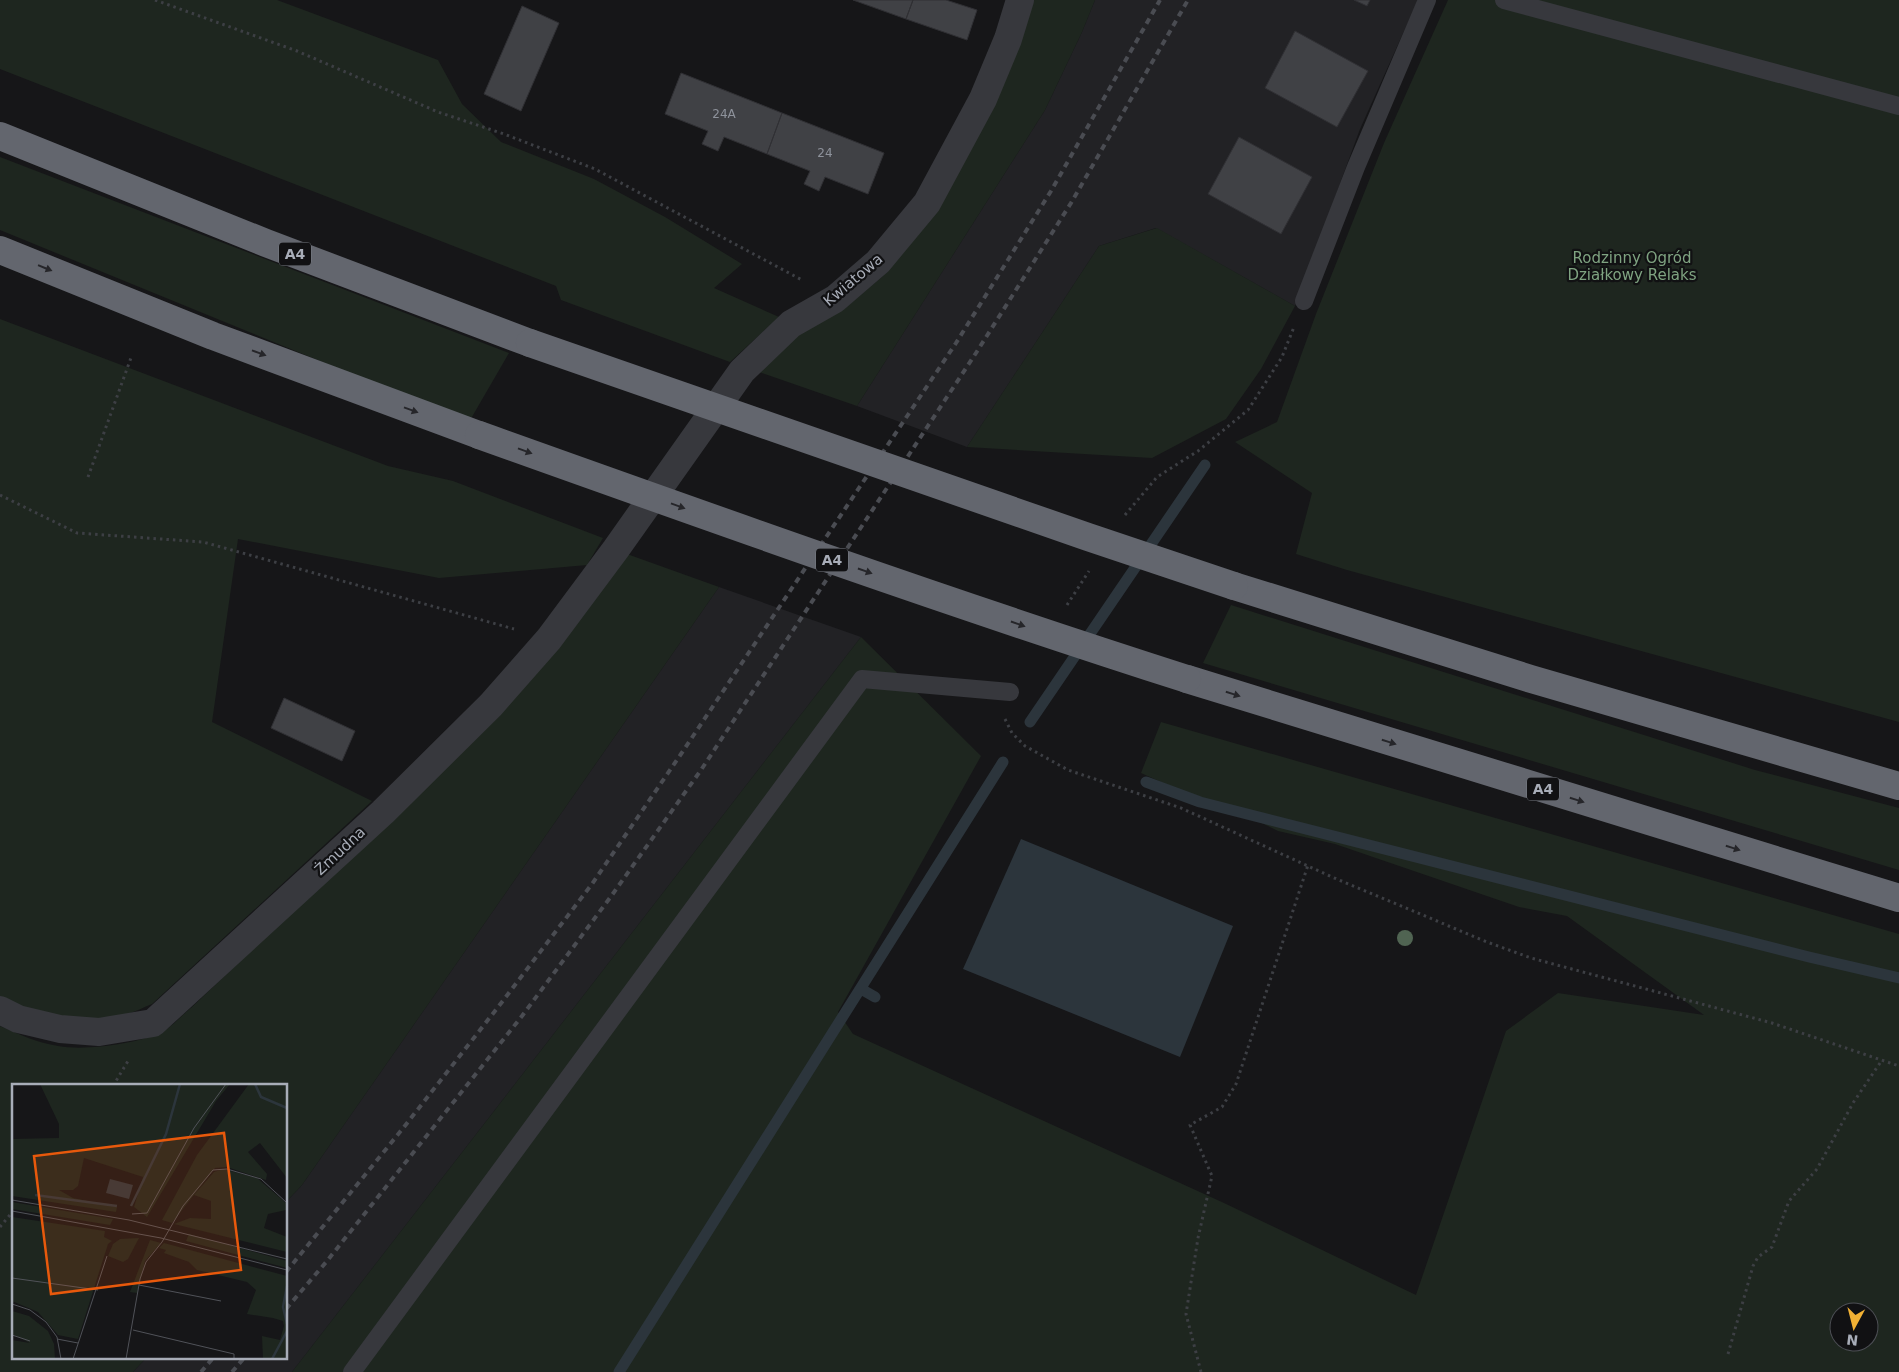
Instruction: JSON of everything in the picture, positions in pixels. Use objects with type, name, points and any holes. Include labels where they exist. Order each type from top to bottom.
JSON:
[{"type":"highway","name":"A4","points":[[0,136],[266,243],[530,344],[1060,528],[1234,586],[1531,679],[1899,786]]},
{"type":"highway","name":"A4","points":[[0,250],[213,336],[479,435],[1039,632],[1899,898]]},
{"type":"street","name":"Kwiatowa","points":[[616,549],[742,371],[791,324],[835,299],[878,262],[927,203],[983,99],[1008,39],[1020,0]]},
{"type":"street","name":"Żmudna","points":[[0,1010],[18,1019],[60,1030],[99,1032],[153,1022],[390,805],[492,706],[549,639],[616,549]]},
{"type":"lane","points":[[1304,301],[1356,167],[1427,0]]},
{"type":"lane","points":[[1504,0],[1899,106]]},
{"type":"lane","points":[[352,1372],[862,679],[1010,692]]},
{"type":"path","points":[[155,0],[298,51],[438,112],[504,134],[595,169],[835,299]]},
{"type":"path","points":[[88,476],[132,354]]},
{"type":"path","points":[[0,496],[77,532],[204,542],[549,639]]},
{"type":"path","points":[[1068,770],[1181,808],[1487,942],[1531,958],[1772,1022],[1899,1066]]},
{"type":"path","points":[[1201,1372],[1186,1314],[1198,1238],[1212,1176],[1190,1125],[1222,1108],[1236,1084],[1308,865]]},
{"type":"path","points":[[1728,1354],[1753,1266],[1758,1257],[1772,1247],[1789,1202],[1818,1169],[1853,1103],[1882,1060]]},
{"type":"path","points":[[0,1227],[12,1212]]},
{"type":"shaded area","points":[[1095,0],[1418,0],[1360,129],[1295,306],[1156,228],[1099,246],[967,447],[857,406],[1045,110]]},
{"type":"shaded area","points":[[719,587],[861,637],[292,1372],[133,1372],[144,1360],[288,1360],[288,1200],[302,1185]]},
{"type":"shaded area","points":[[1021,839],[1233,926],[1180,1057],[963,969]]},
{"type":"green space","points":[[0,0],[277,0],[438,60],[462,104],[501,142],[594,179],[665,217],[742,264],[714,288],[779,317],[730,362],[561,300],[556,286],[0,69]]},
{"type":"green space","points":[[1030,0],[1095,0],[1045,110],[857,406],[756,371],[797,334],[844,309],[883,276],[936,207]]},
{"type":"green space","name":"Rodzinny Ogród Działkowy Relaks","points":[[1448,0],[1899,0],[1899,722],[1347,570],[1296,554],[1312,493],[1235,442],[1277,422],[1316,314],[1384,143]]},
{"type":"green space","points":[[0,157],[509,353],[469,422],[0,230]]},
{"type":"green space","points":[[1157,228],[1295,306],[1261,369],[1226,419],[1152,458],[967,447],[1099,246]]},
{"type":"green space","points":[[0,319],[388,466],[453,481],[603,538],[587,565],[439,578],[238,539],[212,722],[372,801],[152,1004],[130,1013],[111,1017],[78,1019],[62,1017],[30,1009],[0,997]]},
{"type":"green space","points":[[627,554],[719,587],[302,1185],[288,1200],[288,1084],[12,1084],[12,1360],[144,1360],[133,1372],[0,1372],[0,1026],[43,1043],[82,1048],[109,1046],[160,1033],[192,1007],[391,818]]},
{"type":"green space","points":[[1231,605],[1755,770],[1899,808],[1899,870],[1203,663]]},
{"type":"green space","points":[[861,637],[981,756],[838,1012],[853,1034],[1224,1203],[1416,1295],[1506,1031],[1558,993],[1704,1015],[1567,916],[1519,907],[1335,844],[1278,831],[1223,804],[1181,791],[1141,773],[1161,722],[1899,934],[1899,1372],[292,1372]]},
{"type":"building","points":[[853,0],[913,0],[906,19]]},
{"type":"building","points":[[913,0],[946,0],[977,10],[967,40],[906,19]]},
{"type":"building","points":[[1354,0],[1370,0],[1367,6]]},
{"type":"building","points":[[522,6],[559,23],[521,111],[484,94]]},
{"type":"building","points":[[1295,31],[1368,71],[1337,127],[1265,88]]},
{"type":"building","points":[[681,73],[782,113],[767,154],[724,137],[718,151],[702,144],[708,131],[665,114]]},
{"type":"building","points":[[782,113],[884,153],[868,194],[825,177],[819,191],[804,184],[810,171],[767,154]]},
{"type":"building","points":[[1239,137],[1312,177],[1281,234],[1208,194]]},
{"type":"building","points":[[284,698],[355,731],[342,761],[271,728]]},
{"type":"waterway","points":[[1030,722],[1205,465]]},
{"type":"waterway","points":[[619,1372],[1003,762]]},
{"type":"waterway","points":[[1146,782],[1200,802],[1809,957],[1899,978]]},
{"type":"waterway","points":[[861,989],[875,997]]},
{"type":"railway","points":[[288,1270],[404,1127],[592,884],[956,343],[1051,191],[1160,0]]},
{"type":"railway","points":[[288,1307],[327,1261],[522,1016],[612,895],[701,770],[976,353],[1071,203],[1188,0]]},
{"type":"railway","points":[[201,1372],[211,1360]]},
{"type":"railway","points":[[232,1372],[242,1360]]}]
